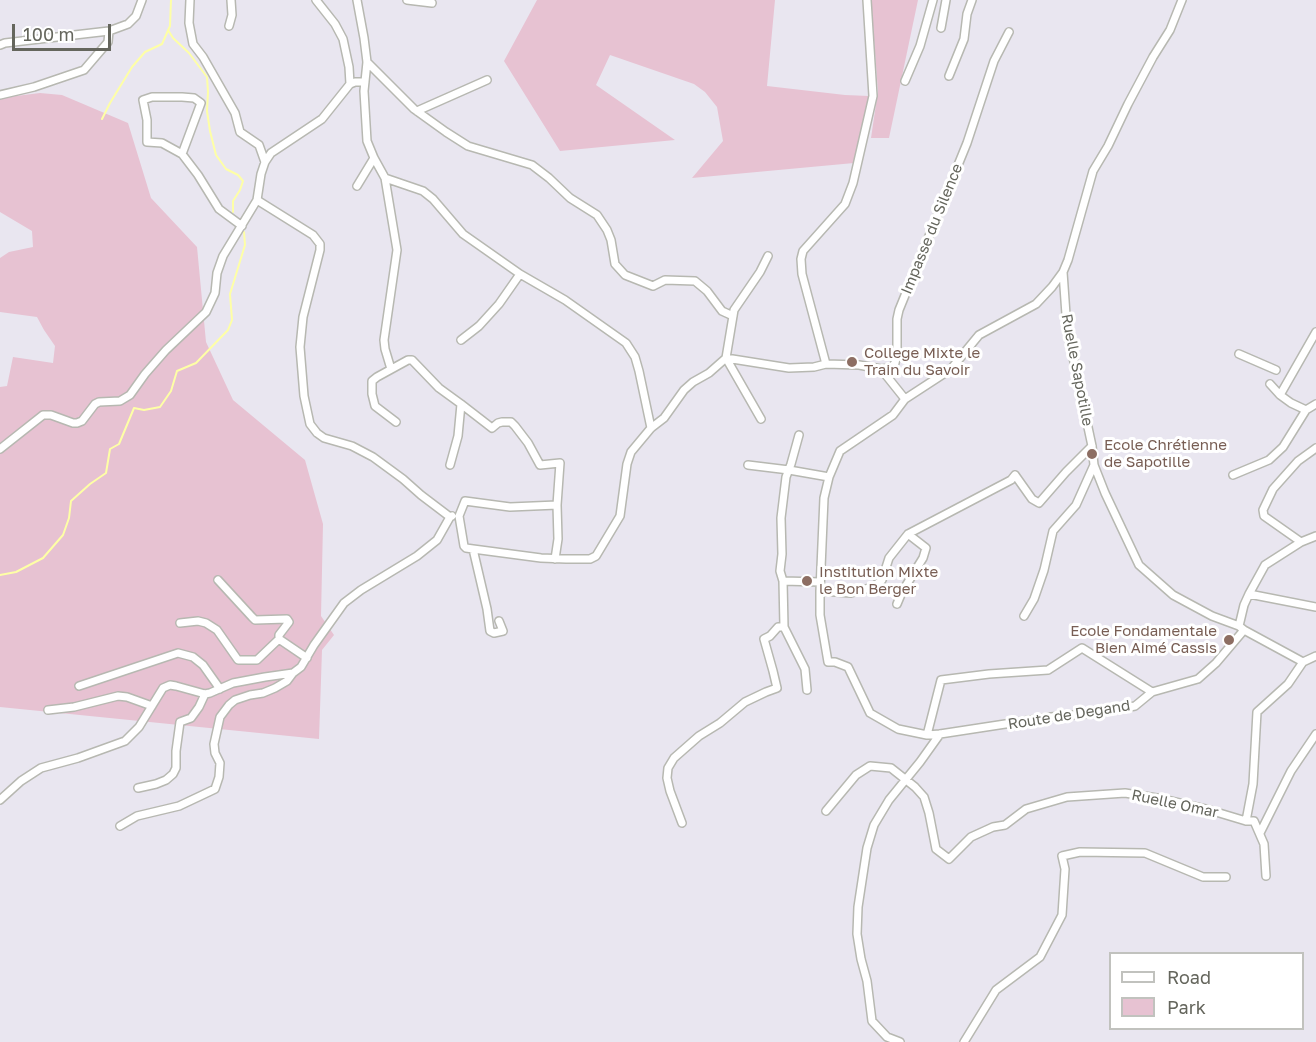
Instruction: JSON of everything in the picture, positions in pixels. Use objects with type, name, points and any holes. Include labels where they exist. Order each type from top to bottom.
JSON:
[{"type":"street","points":[[0,45],[108,31],[128,24],[136,16],[142,0]]},
{"type":"street","points":[[190,0],[189,23],[193,44],[235,113],[240,132],[259,145],[265,162]]},
{"type":"street","points":[[229,26],[232,15],[231,0]]},
{"type":"street","points":[[316,0],[335,24],[342,39],[349,67],[350,84]]},
{"type":"street","points":[[357,0],[367,62],[365,82],[367,141],[385,178],[397,250],[384,340],[391,369]]},
{"type":"street","points":[[407,0],[432,3]]},
{"type":"street","points":[[826,364],[802,274],[801,259],[803,251],[845,204],[853,183],[873,96],[867,0]]},
{"type":"street","points":[[905,81],[920,46],[933,0]]},
{"type":"street","points":[[941,28],[946,0]]},
{"type":"street","points":[[949,76],[964,39],[967,14],[972,0]]},
{"type":"street","name":"Ruelle Sapotille","points":[[1182,0],[1170,30],[1153,57],[1093,171],[1064,272],[1067,328],[1094,465],[1139,566],[1173,596],[1241,628],[1303,662]]},
{"type":"street","points":[[0,95],[34,87],[84,70],[108,42],[108,31]]},
{"type":"street","name":"Impasse du Silence","points":[[881,369],[891,368],[895,363],[899,310],[967,143],[994,61],[1010,32]]},
{"type":"street","points":[[367,62],[417,111],[468,146],[532,165],[570,198],[597,215],[608,230],[615,264],[625,276],[653,286],[665,280],[695,281],[707,291],[722,311],[733,316]]},
{"type":"street","points":[[417,111],[487,80]]},
{"type":"street","points":[[0,449],[43,415],[51,415],[76,423],[82,421],[95,404],[120,400],[130,395],[166,350],[206,312],[215,293],[217,273],[223,256],[257,200],[261,174],[271,153],[322,119],[350,84],[365,82]]},
{"type":"street","points":[[182,154],[201,103],[194,98],[182,97],[152,97],[143,100],[147,120],[147,142],[162,143],[182,154],[219,209],[242,226]]},
{"type":"street","points":[[357,186],[374,158]]},
{"type":"street","points":[[385,178],[423,191],[433,199],[463,234],[520,274],[565,300],[626,344],[635,357],[651,428]]},
{"type":"street","points":[[257,200],[313,236],[320,244],[321,250],[303,317],[300,347],[304,396],[310,424],[324,438],[352,446],[373,457],[404,479],[421,495],[455,516],[466,548],[555,559],[590,559],[596,556],[620,516],[628,457],[651,428],[664,418],[688,386],[726,358],[789,368],[826,364],[859,365],[881,369],[905,399]]},
{"type":"street","points":[[761,419],[726,358],[734,310],[768,256]]},
{"type":"street","points":[[820,587],[824,498],[829,477],[840,451],[893,415],[905,399],[951,369],[979,335],[1036,304],[1064,272]]},
{"type":"street","points":[[461,340],[479,326],[499,304],[520,274]]},
{"type":"street","points":[[1280,394],[1316,332]]},
{"type":"street","points":[[1239,354],[1276,370]]},
{"type":"street","points":[[396,422],[375,406],[372,381],[408,360],[412,360],[439,388],[492,428],[502,422],[510,422],[515,426],[540,465],[560,463],[557,505],[558,539],[555,559]]},
{"type":"street","points":[[1270,384],[1291,403],[1306,410]]},
{"type":"street","points":[[450,465],[458,436],[461,404]]},
{"type":"street","points":[[1233,475],[1269,460],[1283,447],[1306,410],[1316,404]]},
{"type":"street","points":[[799,435],[786,477],[781,518],[780,571],[783,581],[784,627],[805,669],[807,690]]},
{"type":"street","points":[[783,581],[851,593],[873,587],[882,579],[889,558],[908,534],[1011,480],[1015,475],[1032,499],[1039,503],[1092,446]]},
{"type":"street","points":[[1300,542],[1264,516],[1263,510],[1273,489],[1298,462],[1316,448]]},
{"type":"street","points":[[748,465],[829,477]]},
{"type":"street","points":[[1024,616],[1034,599],[1044,570],[1053,531],[1076,506],[1094,465]]},
{"type":"street","points":[[120,826],[137,816],[179,806],[215,789],[220,763],[214,744],[220,717],[235,700],[274,688],[287,681],[308,658],[314,645],[344,603],[417,556],[437,540],[465,501],[510,507],[557,505]]},
{"type":"street","points":[[897,603],[923,558],[926,548],[908,534]]},
{"type":"street","points":[[1241,628],[1244,605],[1265,565],[1300,542],[1316,536]]},
{"type":"street","points":[[473,549],[487,609],[489,631],[502,632],[499,621]]},
{"type":"street","points":[[180,623],[198,621],[211,626],[217,630],[235,657],[242,660],[257,660],[279,639],[279,635],[289,622],[287,619],[255,620],[218,580]]},
{"type":"street","name":"Route de Degand","points":[[820,587],[820,615],[828,662],[848,667],[870,713],[898,729],[927,735],[1134,706],[1152,692],[1198,679],[1216,663],[1241,628]]},
{"type":"street","points":[[1249,594],[1316,607]]},
{"type":"street","points":[[682,823],[670,791],[667,778],[668,768],[674,758],[699,736],[720,723],[745,702],[777,688],[764,639],[778,627],[784,627]]},
{"type":"street","points":[[279,639],[308,658]]},
{"type":"street","points":[[927,735],[941,680],[1048,670],[1082,648],[1152,692]]},
{"type":"street","points":[[79,686],[178,653],[193,657],[198,661],[220,689]]},
{"type":"street","points":[[1246,821],[1253,784],[1257,712],[1288,684],[1303,662],[1316,656]]},
{"type":"street","points":[[0,800],[21,781],[41,768],[78,758],[125,741],[139,727],[163,688],[170,685],[205,694],[233,683],[293,673]]},
{"type":"street","points":[[138,788],[166,780],[173,774],[176,768],[180,722],[191,718],[205,694]]},
{"type":"street","points":[[48,710],[74,707],[118,696],[152,706]]},
{"type":"street","points":[[900,1042],[887,1037],[872,1021],[867,981],[857,934],[858,907],[867,848],[874,825],[889,800],[940,734]]},
{"type":"street","points":[[1266,876],[1264,844],[1260,833],[1291,771],[1316,734]]},
{"type":"street","points":[[826,811],[856,775],[870,766],[891,768],[906,779]]},
{"type":"street","name":"Ruelle Omar","points":[[906,779],[924,797],[930,813],[936,849],[949,860],[971,837],[993,827],[1005,825],[1026,809],[1067,797],[1125,794],[1162,799],[1206,808],[1246,821],[1254,821],[1260,833]]},
{"type":"street","points":[[964,1042],[996,990],[1040,957],[1062,915],[1065,869],[1062,856],[1080,852],[1145,853],[1203,877],[1226,877]]},
{"type":"green space","points":[[537,0],[775,0],[767,86],[869,96],[854,163],[692,178],[723,141],[717,107],[705,92],[694,84],[610,55],[596,85],[675,140],[560,151],[504,61]]},
{"type":"green space","points":[[871,0],[918,0],[889,138],[871,138],[878,91]]},
{"type":"green space","points":[[40,93],[62,95],[128,123],[151,198],[197,247],[206,342],[233,400],[305,460],[323,524],[321,616],[334,635],[322,650],[319,739],[0,707],[0,387],[7,386],[13,357],[53,363],[55,346],[37,317],[0,312],[0,258],[9,252],[33,247],[32,231],[0,212],[0,98]]},
{"type":"waterway","points":[[102,119],[132,67],[145,52],[162,44],[170,26],[171,0]]},
{"type":"waterway","points":[[168,30],[207,77],[207,111],[216,155],[226,169],[238,175],[243,181],[233,201],[233,212]]},
{"type":"waterway","points":[[0,575],[16,572],[43,558],[63,535],[69,518],[71,501],[106,473],[110,449],[119,444],[134,408],[144,410],[160,407],[171,391],[177,371],[196,363],[228,330],[232,320],[230,294],[245,245],[244,232]]},
{"type":"place","name":"College Mixte le Train du Savoir","points":[[852,362]]},
{"type":"place","name":"Ecole Chrétienne de Sapotille","points":[[1092,454]]},
{"type":"place","name":"Institution Mixte le Bon Berger","points":[[807,581]]},
{"type":"place","name":"Ecole Fondamentale Bien Aimé Cassis","points":[[1229,640]]}]
